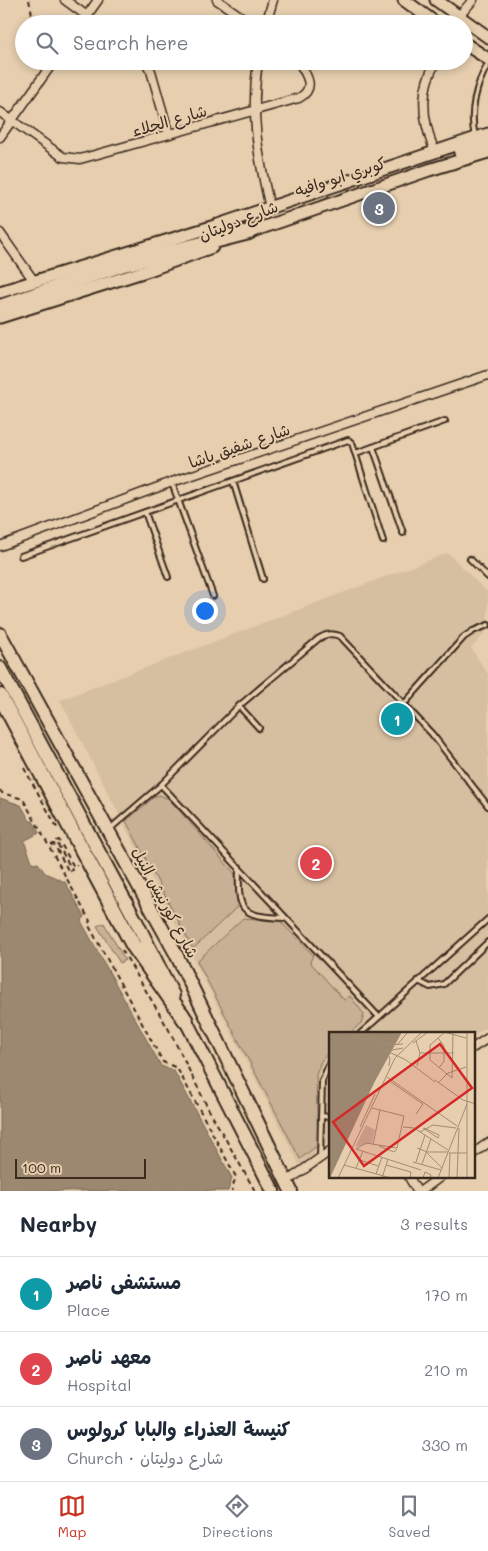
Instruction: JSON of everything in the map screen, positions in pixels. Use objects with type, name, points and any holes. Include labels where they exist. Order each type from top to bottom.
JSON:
[{"type":"highway","points":[[0,307],[124,264],[249,232]]},
{"type":"highway","name":"شارع كورنيش النيل","points":[[0,634],[175,952],[288,1186]]},
{"type":"highway","points":[[0,668],[157,961],[273,1191]]},
{"type":"highway","points":[[0,696],[133,945],[186,1021]]},
{"type":"highway","points":[[136,921],[145,923],[153,918],[154,914]]},
{"type":"highway","points":[[157,961],[166,951],[175,952]]},
{"type":"main road","points":[[404,0],[425,15]]},
{"type":"main road","points":[[436,0],[458,15]]},
{"type":"main road","points":[[473,26],[488,37]]},
{"type":"main road","points":[[473,49],[488,59]]},
{"type":"main road","name":"شارع دوليتان","points":[[0,292],[270,208],[488,134]]},
{"type":"main road","name":"كوبري ابو وافيه","points":[[0,296],[300,207],[488,144]]},
{"type":"main road","name":"شارع دوليتان","points":[[0,317],[156,268],[249,232],[488,152]]},
{"type":"street","points":[[65,0],[87,15],[98,0]]},
{"type":"street","points":[[216,0],[238,15]]},
{"type":"street","points":[[269,15],[273,0]]},
{"type":"street","points":[[460,15],[473,0]]},
{"type":"street","points":[[0,137],[48,70]]},
{"type":"street","points":[[150,70],[169,134]]},
{"type":"street","points":[[257,70],[253,110],[258,155],[270,208]]},
{"type":"street","name":"شارع الجلاء","points":[[0,112],[56,152],[72,160],[104,154],[299,98],[308,91],[309,80],[303,70]]},
{"type":"street","points":[[433,70],[427,82],[424,100],[426,127],[436,152]]},
{"type":"street","points":[[0,232],[34,281]]},
{"type":"street","name":"شارع شفيق باشا","points":[[0,546],[172,482],[488,375]]},
{"type":"street","points":[[476,1047],[488,1038]]},
{"type":"street","points":[[476,1152],[488,1144]]},
{"type":"street","points":[[288,1186],[329,1152]]},
{"type":"street","points":[[410,1178],[419,1191],[438,1178]]},
{"type":"lane","points":[[475,138],[473,128],[474,97],[488,64]]},
{"type":"lane","points":[[356,453],[445,421]]},
{"type":"lane","points":[[21,556],[348,440],[352,443],[356,453],[383,541]]},
{"type":"lane","points":[[373,447],[403,533]]},
{"type":"lane","points":[[233,480],[263,579]]},
{"type":"lane","points":[[172,482],[213,596]]},
{"type":"lane","points":[[145,512],[168,577]]},
{"type":"lane","points":[[470,559],[488,577]]},
{"type":"lane","points":[[404,704],[464,637],[488,625]]},
{"type":"lane","points":[[108,830],[161,785],[238,706],[324,635],[332,634],[340,636],[432,734],[488,806]]},
{"type":"lane","points":[[238,706],[259,728]]},
{"type":"lane","points":[[161,785],[378,1016]]},
{"type":"lane","points":[[239,866],[238,892],[244,908],[251,914],[260,917],[284,918]]},
{"type":"lane","points":[[362,1032],[488,919]]},
{"type":"lane","points":[[418,981],[430,987],[444,984],[488,942]]},
{"type":"lane","points":[[320,1158],[322,1081],[329,1064]]},
{"type":"lane","points":[[321,1116],[329,1117]]},
{"type":"path","points":[[29,0],[32,15]]},
{"type":"path","points":[[24,768],[77,866],[74,868],[59,840],[56,841],[72,870],[69,872],[54,844],[50,845]]},
{"type":"path","points":[[0,790],[2,793],[24,799],[90,921],[88,924],[163,1062],[176,1068],[236,1177],[233,1191]]},
{"type":"path","points":[[118,942],[169,1030],[209,1110],[255,1191]]},
{"type":"shaded area","points":[[448,553],[488,593],[488,630],[471,648],[488,674],[488,1026],[476,1035],[476,1032],[329,1032],[329,1144],[300,1166],[60,700]]},
{"type":"shaded area","points":[[159,795],[169,799],[235,874],[237,907],[193,949],[126,821]]},
{"type":"shaded area","points":[[0,798],[21,805],[30,821],[33,821],[39,833],[24,841],[33,864],[38,863],[45,873],[65,882],[85,917],[81,921],[161,1066],[174,1071],[232,1178],[228,1191],[0,1191]]},
{"type":"shaded area","points":[[243,918],[280,921],[313,955],[310,962],[344,1000],[350,996],[364,1014],[362,1022],[351,1032],[329,1032],[329,1052],[321,1061],[316,1075],[318,1145],[300,1159],[197,961]]},
{"type":"shaded area","points":[[104,923],[125,960],[120,963],[97,926]]},
{"type":"place","name":"كنيسة العذراء والبابا كرولوس","points":[[379,208]]},
{"type":"place","name":"مستشفى ناصر","points":[[397,719]]},
{"type":"place","name":"معهد ناصر","points":[[316,863]]}]
